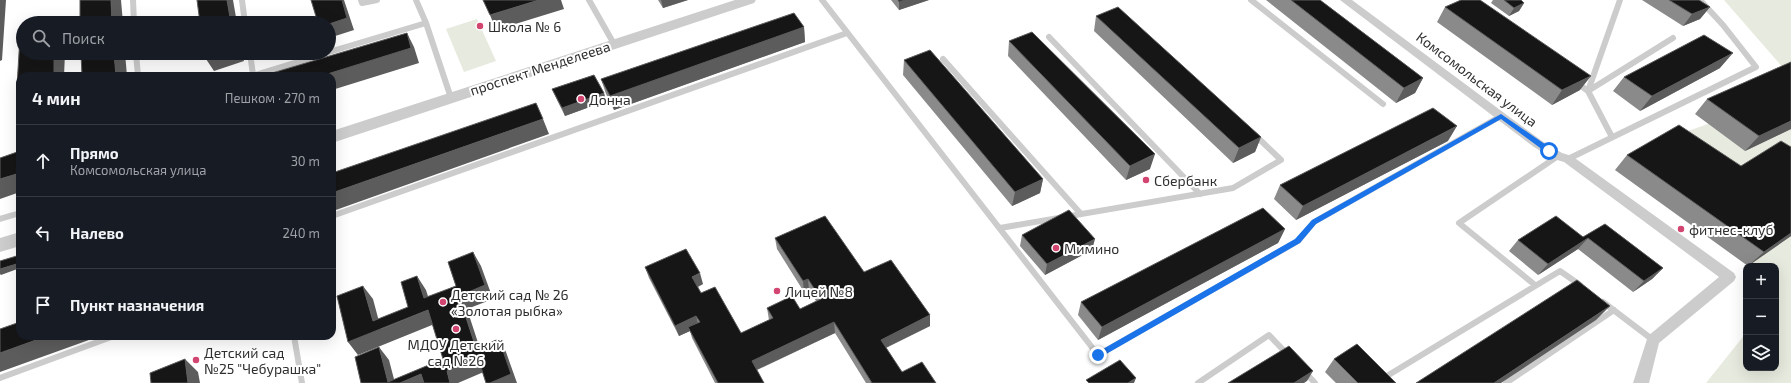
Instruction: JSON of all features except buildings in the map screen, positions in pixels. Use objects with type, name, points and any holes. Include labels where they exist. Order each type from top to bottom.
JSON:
[{"type":"street","name":"проспект Менделеева","points":[[336,136],[748,0]]},
{"type":"street","name":"Комсомольская улица","points":[[1345,0],[1501,116],[1563,157],[1729,277],[1653,340]]},
{"type":"street","points":[[0,245],[16,240]]},
{"type":"street","points":[[1641,383],[1653,340]]},
{"type":"lane","points":[[133,0],[134,16]]},
{"type":"lane","points":[[242,0],[244,16]]},
{"type":"lane","points":[[361,0],[362,4],[377,0]]},
{"type":"lane","points":[[416,0],[426,23],[451,98]]},
{"type":"lane","points":[[590,0],[614,44]]},
{"type":"lane","points":[[822,0],[1098,355],[1298,241],[1314,222],[1501,116]]},
{"type":"lane","points":[[1251,0],[1383,104]]},
{"type":"lane","points":[[1588,91],[1620,0]]},
{"type":"lane","points":[[1536,285],[1459,223],[1563,157],[1612,137],[1756,67],[1723,25],[1700,0]]},
{"type":"lane","points":[[336,51],[426,23]]},
{"type":"lane","points":[[336,215],[847,33]]},
{"type":"lane","points":[[1049,37],[1200,194]]},
{"type":"lane","points":[[1588,91],[1673,38]]},
{"type":"lane","points":[[943,59],[1081,214]]},
{"type":"lane","points":[[137,60],[138,72]]},
{"type":"lane","points":[[251,60],[252,72]]},
{"type":"lane","points":[[265,72],[305,60]]},
{"type":"lane","points":[[1569,77],[1588,91],[1612,137]]},
{"type":"lane","points":[[1000,228],[1233,188],[1281,160],[1252,133]]},
{"type":"lane","points":[[0,219],[16,214]]},
{"type":"lane","points":[[1377,374],[1382,379],[1560,270],[1584,288]]},
{"type":"lane","points":[[1596,297],[1653,340]]},
{"type":"lane","points":[[1506,383],[1614,310]]},
{"type":"lane","points":[[1198,383],[1269,335],[1315,383]]},
{"type":"lane","points":[[0,378],[103,340]]},
{"type":"lane","points":[[295,340],[302,383]]},
{"type":"shaded area","points":[[1724,0],[1791,0],[1791,77]]},
{"type":"shaded area","points":[[477,19],[496,61],[464,72],[446,29]]},
{"type":"shaded area","points":[[1791,94],[1791,383],[1706,383],[1743,337],[1743,371],[1779,371],[1779,263],[1744,263],[1615,170],[1666,139]]},
{"type":"place","name":"Школа № 6","points":[[480,26]]},
{"type":"place","name":"Донна","points":[[581,99]]},
{"type":"place","name":"Сбербанк","points":[[1146,180]]},
{"type":"place","name":"фитнес-клуб","points":[[1681,229]]},
{"type":"place","name":"Мимино","points":[[1056,248]]},
{"type":"place","name":"Лицей №8","points":[[777,291]]},
{"type":"place","name":"Детский сад № 26 «Золотая рыбка»","points":[[443,302]]},
{"type":"place","name":"МДОУ Детский сад №26","points":[[456,329]]},
{"type":"place","name":"Детский сад №25 \"Чебурашка\"","points":[[196,360]]},
{"type":"route","points":[[1098,355],[1298,241],[1314,222],[1501,116],[1549,151]]}]
